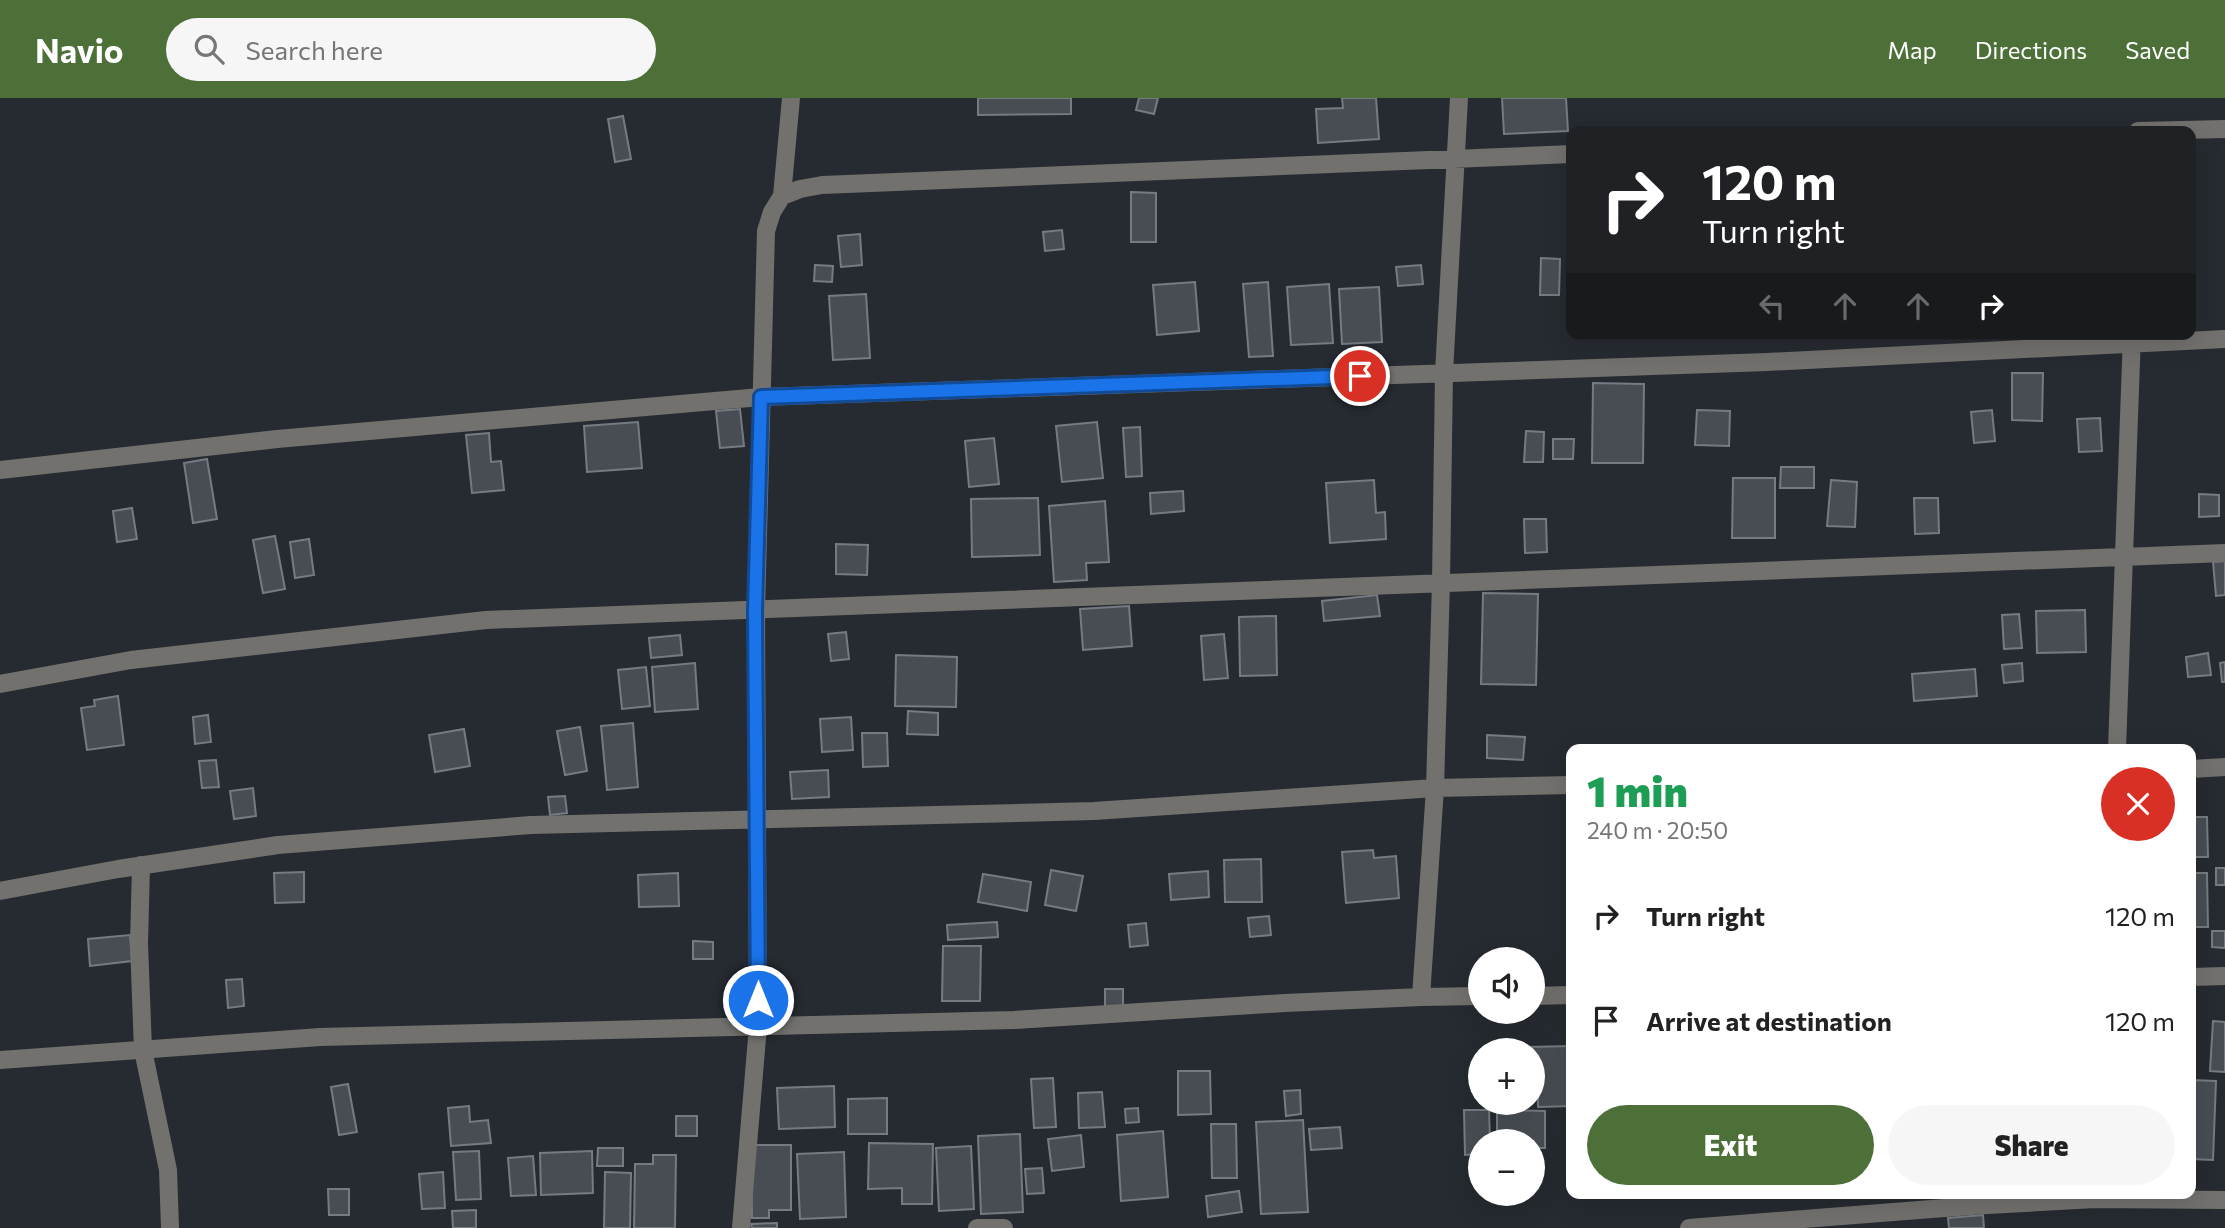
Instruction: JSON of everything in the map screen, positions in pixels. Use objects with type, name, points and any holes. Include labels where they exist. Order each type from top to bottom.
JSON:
[{"type":"street","points":[[741,1228],[758,1026],[755,611],[766,231],[772,212],[782,195],[791,98]]},
{"type":"street","points":[[1421,997],[1435,788],[1444,373],[1459,98]]},
{"type":"street","points":[[2196,130],[2225,129]]},
{"type":"street","points":[[782,195],[822,185],[1566,153]]},
{"type":"street","points":[[2196,339],[2225,339]]},
{"type":"street","points":[[0,470],[277,439],[761,397],[1767,362],[2115,340]]},
{"type":"street","points":[[2117,744],[2131,340]]},
{"type":"street","points":[[0,684],[131,660],[485,620],[2225,553]]},
{"type":"street","points":[[2196,769],[2225,767]]},
{"type":"street","points":[[0,891],[278,845],[531,825],[1094,811],[1435,788],[1566,785]]},
{"type":"street","points":[[141,866],[139,944],[143,1050],[168,1170],[170,1228]]},
{"type":"street","points":[[2196,978],[2225,976]]},
{"type":"street","points":[[1545,996],[1566,995]]},
{"type":"street","points":[[0,1060],[320,1037],[1014,1020],[1468,996]]},
{"type":"street","points":[[1689,1228],[2058,1199]]},
{"type":"street","points":[[2192,1199],[2225,1200]]},
{"type":"street","points":[[977,1228],[1004,1228]]},
{"type":"building","points":[[978,98],[1071,98],[1071,114],[978,115]]},
{"type":"building","points":[[1139,98],[1158,98],[1154,114],[1136,110]]},
{"type":"building","points":[[1342,98],[1376,98],[1379,139],[1318,143],[1316,109],[1343,108]]},
{"type":"building","points":[[1502,98],[1566,98],[1566,131],[1504,134]]},
{"type":"building","points":[[623,116],[631,159],[615,162],[608,119]]},
{"type":"building","points":[[1131,192],[1156,193],[1156,242],[1131,242]]},
{"type":"building","points":[[1062,230],[1064,249],[1045,251],[1043,232]]},
{"type":"building","points":[[860,234],[862,265],[841,267],[838,236]]},
{"type":"building","points":[[1541,258],[1560,259],[1559,295],[1540,295]]},
{"type":"building","points":[[815,265],[833,266],[832,282],[814,281]]},
{"type":"building","points":[[1421,265],[1423,284],[1398,286],[1396,267]]},
{"type":"building","points":[[1195,282],[1199,331],[1157,335],[1153,285]]},
{"type":"building","points":[[1268,282],[1273,356],[1249,357],[1243,284]]},
{"type":"building","points":[[1329,284],[1333,343],[1291,345],[1287,287]]},
{"type":"building","points":[[1379,287],[1382,342],[1342,344],[1339,289]]},
{"type":"building","points":[[866,294],[870,358],[833,360],[829,296]]},
{"type":"building","points":[[2012,373],[2043,373],[2042,421],[2012,420]]},
{"type":"building","points":[[1593,383],[1644,384],[1643,463],[1592,463]]},
{"type":"building","points":[[740,409],[744,446],[720,448],[716,411]]},
{"type":"building","points":[[1697,410],[1730,411],[1729,446],[1695,445]]},
{"type":"building","points":[[1992,410],[1995,441],[1974,443],[1971,412]]},
{"type":"building","points":[[2100,418],[2102,451],[2079,452],[2077,419]]},
{"type":"building","points":[[638,422],[642,468],[587,472],[584,426]]},
{"type":"building","points":[[1097,422],[1103,478],[1062,482],[1056,426]]},
{"type":"building","points":[[1140,427],[1142,476],[1126,477],[1123,428]]},
{"type":"building","points":[[1526,431],[1544,432],[1543,462],[1524,462]]},
{"type":"building","points":[[489,433],[491,462],[501,461],[504,490],[472,493],[466,435]]},
{"type":"building","points":[[994,438],[999,484],[969,487],[965,441]]},
{"type":"building","points":[[1553,439],[1574,439],[1573,459],[1553,459]]},
{"type":"building","points":[[207,459],[217,519],[193,523],[184,463]]},
{"type":"building","points":[[1781,467],[1814,467],[1814,488],[1780,488]]},
{"type":"building","points":[[1733,478],[1775,478],[1775,538],[1732,538]]},
{"type":"building","points":[[1374,480],[1376,513],[1385,512],[1386,539],[1330,543],[1326,483]]},
{"type":"building","points":[[1831,480],[1857,482],[1855,527],[1827,526]]},
{"type":"building","points":[[1183,491],[1184,511],[1151,514],[1150,493]]},
{"type":"building","points":[[2199,494],[2219,495],[2219,516],[2199,517]]},
{"type":"building","points":[[1038,498],[1040,555],[972,557],[971,499]]},
{"type":"building","points":[[1914,498],[1938,498],[1939,533],[1915,534]]},
{"type":"building","points":[[1105,501],[1109,562],[1086,563],[1087,580],[1054,582],[1049,506]]},
{"type":"building","points":[[132,508],[137,539],[117,542],[113,511]]},
{"type":"building","points":[[1524,519],[1546,519],[1547,552],[1525,553]]},
{"type":"building","points":[[275,536],[285,589],[263,593],[253,540]]},
{"type":"building","points":[[309,539],[314,575],[295,578],[290,542]]},
{"type":"building","points":[[836,544],[868,545],[867,575],[836,574]]},
{"type":"building","points":[[2225,561],[2225,595],[2216,596],[2213,562]]},
{"type":"building","points":[[1483,593],[1538,594],[1536,685],[1481,684]]},
{"type":"building","points":[[1377,595],[1380,616],[1324,621],[1322,601]]},
{"type":"building","points":[[1129,606],[1132,646],[1083,650],[1080,609]]},
{"type":"building","points":[[2085,610],[2086,652],[2037,653],[2036,611]]},
{"type":"building","points":[[2019,614],[2022,648],[2004,649],[2002,615]]},
{"type":"building","points":[[1276,616],[1277,675],[1240,676],[1239,617]]},
{"type":"building","points":[[846,632],[849,659],[831,661],[828,634]]},
{"type":"building","points":[[1224,634],[1228,678],[1204,680],[1201,636]]},
{"type":"building","points":[[680,635],[682,655],[651,658],[649,638]]},
{"type":"building","points":[[2208,653],[2211,675],[2188,677],[2186,657]]},
{"type":"building","points":[[896,655],[957,657],[956,707],[895,706]]},
{"type":"building","points":[[2225,662],[2225,682],[2222,682],[2220,663]]},
{"type":"building","points":[[695,663],[698,709],[655,712],[652,667]]},
{"type":"building","points":[[2022,663],[2023,681],[2004,683],[2002,665]]},
{"type":"building","points":[[646,667],[650,706],[622,709],[618,670]]},
{"type":"building","points":[[1975,669],[1977,696],[1914,701],[1912,674]]},
{"type":"building","points":[[118,696],[124,745],[87,750],[81,708],[95,706],[94,700]]},
{"type":"building","points":[[908,711],[938,713],[938,735],[907,734]]},
{"type":"building","points":[[208,715],[211,742],[195,744],[193,717]]},
{"type":"building","points":[[851,717],[853,750],[822,752],[820,719]]},
{"type":"building","points":[[633,723],[638,787],[607,790],[601,726]]},
{"type":"building","points":[[580,727],[587,771],[565,775],[557,731]]},
{"type":"building","points":[[464,729],[470,766],[435,772],[429,735]]},
{"type":"building","points":[[862,733],[887,733],[888,766],[863,767]]},
{"type":"building","points":[[1487,735],[1525,737],[1523,760],[1487,758]]},
{"type":"building","points":[[216,760],[219,787],[202,788],[199,761]]},
{"type":"building","points":[[828,770],[829,797],[792,799],[790,772]]},
{"type":"building","points":[[253,788],[256,816],[234,819],[230,791]]},
{"type":"building","points":[[565,796],[567,813],[550,815],[548,797]]},
{"type":"building","points":[[2196,817],[2207,817],[2208,857],[2196,857]]},
{"type":"building","points":[[1373,850],[1374,858],[1396,856],[1399,898],[1346,903],[1342,852]]},
{"type":"building","points":[[1261,859],[1262,902],[1225,902],[1224,860]]},
{"type":"building","points":[[2216,868],[2225,868],[2225,885],[2216,885]]},
{"type":"building","points":[[1051,870],[1083,876],[1076,911],[1045,905]]},
{"type":"building","points":[[1208,871],[1209,897],[1171,900],[1169,874]]},
{"type":"building","points":[[304,872],[304,902],[275,903],[274,873]]},
{"type":"building","points":[[678,873],[679,906],[639,907],[638,875]]},
{"type":"building","points":[[2196,873],[2207,873],[2208,927],[2196,927]]},
{"type":"building","points":[[983,874],[1031,882],[1027,911],[978,902]]},
{"type":"building","points":[[1269,916],[1271,935],[1250,937],[1248,918]]},
{"type":"building","points":[[997,922],[998,937],[948,940],[947,925]]},
{"type":"building","points":[[1146,923],[1148,945],[1130,947],[1128,925]]},
{"type":"building","points":[[2212,931],[2225,931],[2225,948],[2212,947]]},
{"type":"building","points":[[130,935],[132,961],[90,966],[88,939]]},
{"type":"building","points":[[693,941],[713,942],[713,959],[693,959]]},
{"type":"building","points":[[943,946],[981,946],[980,1001],[942,1001]]},
{"type":"building","points":[[242,979],[244,1006],[228,1008],[226,980]]},
{"type":"building","points":[[1105,989],[1123,989],[1123,1010],[1105,1010]]},
{"type":"building","points":[[2213,1021],[2225,1022],[2225,1072],[2210,1071]]},
{"type":"building","points":[[1566,1046],[1566,1106],[1545,1107],[1545,1047]]},
{"type":"building","points":[[1178,1071],[1210,1071],[1211,1114],[1178,1115]]},
{"type":"building","points":[[1053,1078],[1056,1127],[1034,1128],[1031,1079]]},
{"type":"building","points":[[2196,1080],[2216,1081],[2213,1160],[2196,1159]]},
{"type":"building","points":[[348,1084],[357,1132],[339,1135],[331,1087]]},
{"type":"building","points":[[834,1086],[835,1127],[779,1129],[777,1088]]},
{"type":"building","points":[[1300,1090],[1301,1114],[1286,1116],[1284,1091]]},
{"type":"building","points":[[1102,1092],[1105,1127],[1079,1128],[1078,1093]]},
{"type":"building","points":[[887,1098],[887,1134],[848,1134],[848,1099]]},
{"type":"building","points":[[469,1106],[470,1122],[488,1120],[491,1143],[451,1146],[448,1108]]},
{"type":"building","points":[[1138,1108],[1139,1122],[1126,1123],[1125,1109]]},
{"type":"building","points":[[1464,1110],[1468,1110],[1468,1115],[1489,1115],[1490,1129],[1468,1129],[1468,1155],[1465,1155]]},
{"type":"building","points":[[1497,1115],[1545,1115],[1545,1129],[1497,1129]]},
{"type":"building","points":[[676,1116],[697,1116],[697,1136],[676,1136]]},
{"type":"building","points":[[1303,1120],[1308,1212],[1261,1214],[1256,1122]]},
{"type":"building","points":[[1211,1124],[1236,1124],[1237,1178],[1212,1178]]},
{"type":"building","points":[[1340,1127],[1342,1148],[1311,1150],[1309,1129]]},
{"type":"building","points":[[1163,1131],[1168,1197],[1121,1201],[1117,1135]]},
{"type":"building","points":[[1020,1134],[1023,1212],[981,1214],[978,1136]]},
{"type":"building","points":[[1081,1135],[1084,1167],[1052,1171],[1048,1139]]},
{"type":"building","points":[[869,1143],[933,1144],[932,1204],[902,1204],[902,1188],[868,1189]]},
{"type":"building","points":[[751,1145],[791,1145],[791,1210],[769,1210],[769,1218],[752,1218]]},
{"type":"building","points":[[971,1146],[974,1209],[939,1211],[936,1148]]},
{"type":"building","points":[[598,1148],[623,1148],[623,1166],[597,1166]]},
{"type":"building","points":[[479,1151],[481,1199],[456,1200],[453,1152]]},
{"type":"building","points":[[592,1151],[593,1193],[541,1195],[540,1153]]},
{"type":"building","points":[[844,1152],[846,1217],[800,1219],[797,1154]]},
{"type":"building","points":[[653,1155],[676,1155],[675,1228],[634,1228],[635,1164],[653,1164]]},
{"type":"building","points":[[533,1156],[536,1195],[511,1196],[508,1158]]},
{"type":"building","points":[[1042,1168],[1044,1193],[1027,1194],[1025,1169]]},
{"type":"building","points":[[443,1172],[445,1208],[422,1209],[419,1174]]},
{"type":"building","points":[[605,1172],[631,1173],[630,1228],[604,1228]]},
{"type":"building","points":[[328,1189],[349,1189],[349,1215],[329,1215]]},
{"type":"building","points":[[1239,1191],[1242,1212],[1208,1217],[1206,1196]]},
{"type":"building","points":[[476,1210],[476,1228],[453,1228],[452,1211]]},
{"type":"building","points":[[1983,1215],[1984,1228],[1949,1228],[1948,1218]]},
{"type":"building","points":[[777,1223],[777,1228],[752,1228],[751,1224]]},
{"type":"route","points":[[758,1000],[755,611],[761,397],[1360,376]]}]
